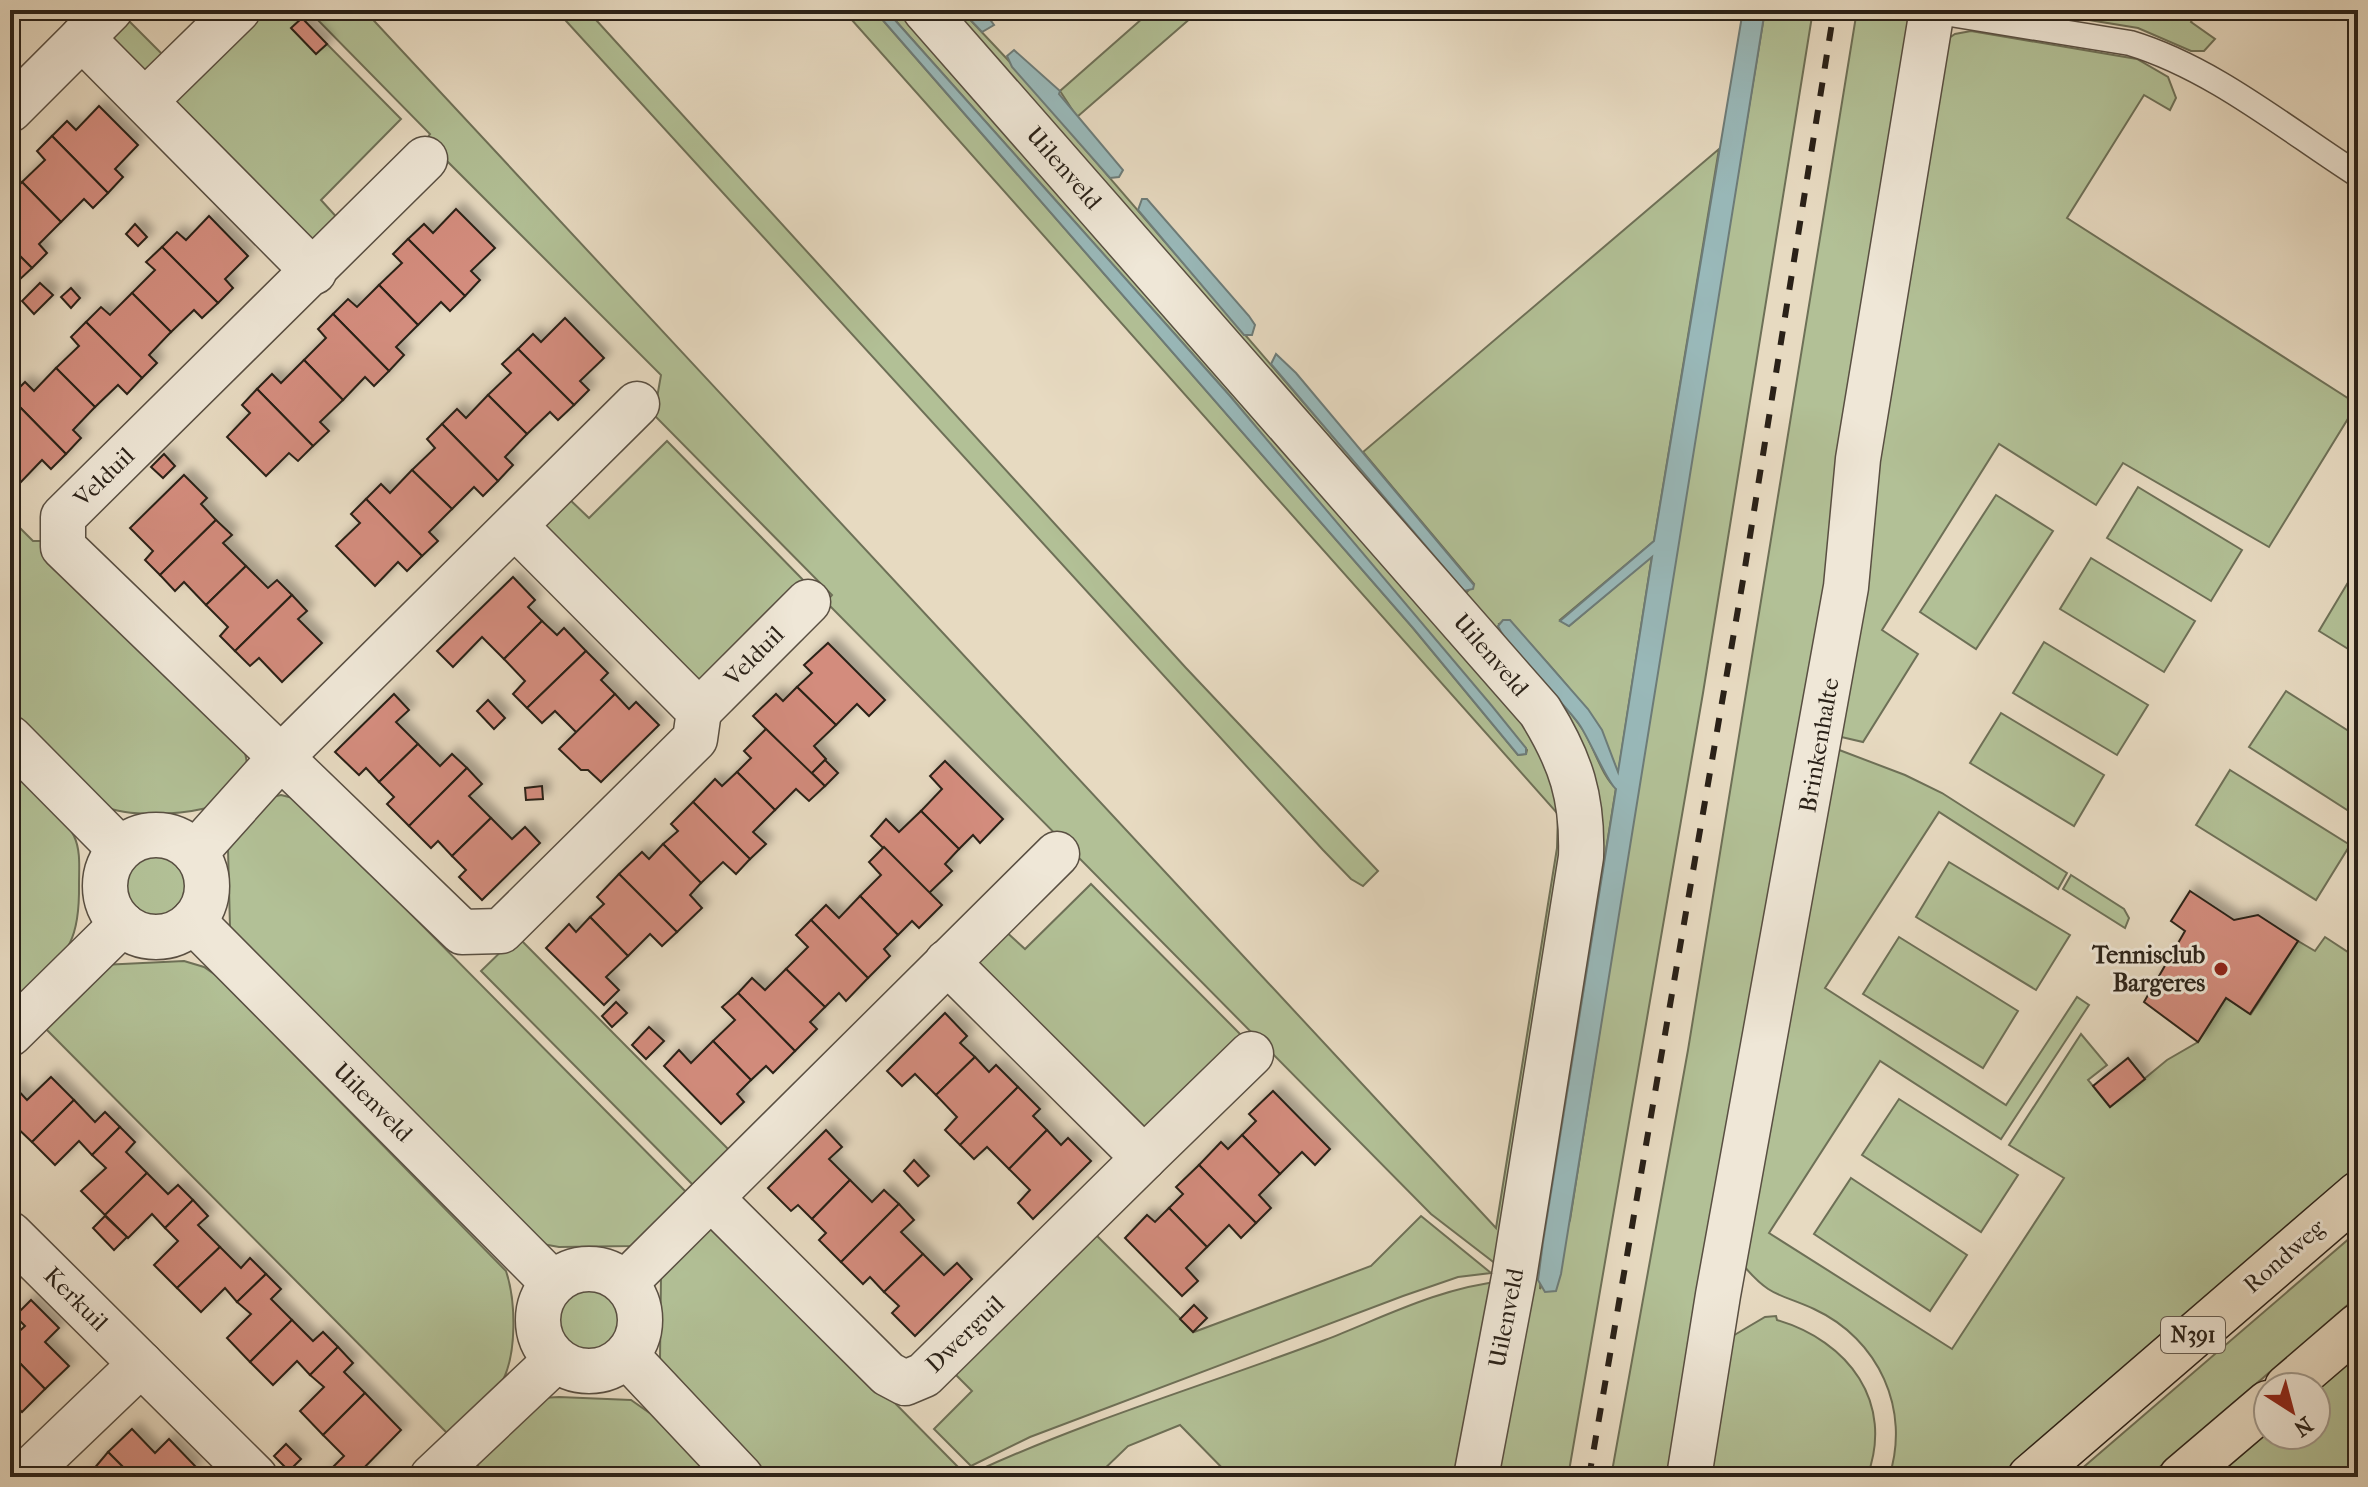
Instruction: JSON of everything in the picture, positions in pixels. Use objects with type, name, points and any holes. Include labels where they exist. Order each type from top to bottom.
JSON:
[{"type":"main road","name":"Rondweg","points":[[2030,1477],[2358,1194]]},
{"type":"main road","points":[[2306,1371],[2358,1326]]},
{"type":"main road","points":[[2181,1477],[2252,1417]]},
{"type":"street","points":[[145,101],[238,10]]},
{"type":"street","name":"Uilenveld","points":[[925,10],[1540,711],[1560,743],[1574,777],[1582,817],[1581,857],[1514,1277],[1476,1477]]},
{"type":"street","name":"Brinkenhalte","points":[[1689,1477],[1718,1295],[1846,587],[1858,459],[1932,10]]},
{"type":"street","points":[[10,110],[96,24],[145,101],[314,272]]},
{"type":"street","name":"Velduil","points":[[425,159],[63,517],[63,547],[462,932],[501,931],[695,739],[699,711],[808,602]]},
{"type":"street","points":[[195,853],[281,757],[637,404]]},
{"type":"street","points":[[515,526],[699,711]]},
{"type":"street","points":[[10,738],[120,849]]},
{"type":"street","points":[[150,835],[175,839],[195,853],[207,880],[202,909],[193,921],[181,930],[151,937],[122,924],[105,896],[105,879],[120,849],[150,835]]},
{"type":"street","points":[[625,1283],[1057,854]]},
{"type":"street","name":"Uilenveld","points":[[193,921],[553,1283]]},
{"type":"street","points":[[10,1034],[122,924]]},
{"type":"street","points":[[947,962],[1144,1158]]},
{"type":"street","name":"Dwerguil","points":[[711,1198],[888,1374],[905,1383],[924,1375],[1251,1054]]},
{"type":"street","name":"Kerkuil","points":[[10,1234],[255,1477]]},
{"type":"street","points":[[581,1269],[612,1273],[625,1283],[637,1299],[641,1319],[638,1339],[627,1356],[600,1371],[569,1368],[556,1360],[545,1347],[538,1331],[543,1297],[553,1283],[581,1269]]},
{"type":"street","points":[[627,1356],[741,1477]]},
{"type":"street","points":[[432,1477],[556,1360]]},
{"type":"street","points":[[23,1477],[141,1364]]},
{"type":"lane","points":[[1932,10],[2053,20],[2155,50],[2210,79],[2358,175]]},
{"type":"green space","points":[[263,10],[292,10],[302,18],[292,29],[316,53],[327,44],[401,119],[321,200],[341,222],[316,247],[171,100]]},
{"type":"green space","points":[[308,10],[364,10],[1496,1228],[1557,848],[1558,814],[843,10],[874,10],[1413,628],[1518,755],[1526,754],[1527,750],[1230,396],[886,10],[915,10],[1535,721],[1571,807],[1505,1271],[1431,1214],[826,602],[832,595],[654,415],[661,375],[426,140],[430,134]]},
{"type":"green space","points":[[556,10],[587,10],[1186,668],[1378,871],[1363,886],[1351,879],[1323,850]]},
{"type":"green space","points":[[941,10],[961,10],[1008,60],[1467,592],[1474,584],[1363,452],[1719,149],[1654,541],[1560,620],[1569,626],[1652,556],[1618,774],[1599,730],[1572,692],[1510,621],[1499,624],[1503,635],[1574,717],[1606,777],[1616,788],[1543,1242],[1540,1289],[1570,1220],[1660,644],[1765,10],[1813,10],[1703,693],[1568,1477],[1484,1477],[1589,802]]},
{"type":"green space","points":[[1152,10],[1200,10],[1077,117],[1060,91]]},
{"type":"green space","points":[[1857,10],[1916,10],[1840,519],[1675,1477],[1611,1477],[1688,1050]]},
{"type":"green space","points":[[2069,10],[2198,10],[2191,22],[2215,39],[2204,51],[2191,51],[2138,28],[2071,17]]},
{"type":"green space","points":[[128,20],[168,60],[148,79],[108,39]]},
{"type":"green space","points":[[1971,31],[2137,59],[2168,77],[2176,98],[2170,110],[2144,95],[2067,218],[2357,404],[2269,547],[2123,463],[2096,505],[1999,444],[1882,630],[1918,654],[1863,742],[1837,736],[1874,462],[1946,40],[1955,34]]},
{"type":"green space","points":[[667,441],[809,586],[708,690],[542,523],[567,497],[589,518]]},
{"type":"green space","points":[[2138,487],[2242,550],[2211,601],[2107,538]]},
{"type":"green space","points":[[1996,495],[2053,531],[1976,649],[1920,612]]},
{"type":"green space","points":[[10,518],[33,541],[42,541],[244,747],[247,763],[207,808],[153,814],[125,812],[100,805],[10,717]]},
{"type":"green space","points":[[2091,558],[2195,621],[2164,672],[2060,609]]},
{"type":"green space","points":[[2353,574],[2358,577],[2358,655],[2319,631]]},
{"type":"green space","points":[[2044,642],[2148,705],[2117,755],[2013,693]]},
{"type":"green space","points":[[2286,691],[2358,737],[2358,817],[2249,747]]},
{"type":"green space","points":[[2001,713],[2104,775],[2074,826],[1970,763]]},
{"type":"green space","points":[[1834,748],[1942,793],[2067,873],[2058,889],[1939,812],[1825,988],[2006,1105],[2077,997],[2089,1005],[2001,1139],[1880,1061],[1769,1233],[1952,1349],[2064,1178],[2009,1145],[2081,1034],[2107,1065],[2088,1080],[2110,1107],[2167,1060],[2198,1042],[2226,998],[2251,1014],[2298,941],[2315,951],[2325,937],[2348,952],[2358,936],[2358,1169],[2004,1477],[1889,1477],[1895,1452],[1896,1427],[1884,1379],[1872,1358],[1856,1338],[1837,1322],[1769,1289],[1743,1265]]},
{"type":"green space","points":[[10,768],[68,826],[76,842],[79,860],[79,907],[72,938],[58,961],[19,999],[10,990]]},
{"type":"green space","points":[[2230,770],[2350,845],[2316,900],[2196,825]]},
{"type":"green space","points":[[281,795],[293,798],[306,808],[690,1196],[632,1246],[559,1247],[537,1243],[230,927],[228,849],[272,797]]},
{"type":"green space","points":[[154,852],[179,862],[189,887],[179,912],[154,922],[129,912],[119,887],[129,862]]},
{"type":"green space","points":[[1949,862],[2070,935],[2036,990],[1916,917]]},
{"type":"green space","points":[[2071,875],[2124,909],[2129,918],[2125,928],[2063,889]]},
{"type":"green space","points":[[1091,884],[1250,1044],[1154,1139],[974,958],[1003,929],[1025,949]]},
{"type":"green space","points":[[517,936],[733,1154],[697,1189],[481,971]]},
{"type":"green space","points":[[1899,937],[2018,1011],[1983,1068],[1863,994]]},
{"type":"green space","points":[[184,961],[204,967],[217,976],[506,1271],[512,1297],[513,1327],[507,1370],[502,1382],[449,1435],[39,1022],[102,965]]},
{"type":"green space","points":[[1899,1099],[2018,1175],[1981,1232],[1862,1155]]},
{"type":"green space","points":[[1851,1178],[1967,1255],[1930,1311],[1814,1234]]},
{"type":"green space","points":[[1421,1216],[1491,1273],[1458,1277],[1403,1296],[1030,1437],[971,1466],[934,1429],[972,1391],[951,1370],[1092,1231],[1194,1332],[1371,1266]]},
{"type":"green space","points":[[715,1229],[734,1240],[961,1470],[947,1477],[763,1477],[679,1392],[660,1359],[661,1277],[705,1230]]},
{"type":"green space","points":[[2358,1231],[2358,1296],[2271,1371],[2252,1371],[2252,1387],[2148,1477],[2072,1477]]},
{"type":"green space","points":[[1503,1281],[1465,1477],[1231,1477],[1180,1425],[1128,1446],[1096,1477],[983,1477],[977,1471],[1063,1435],[1325,1340],[1412,1304],[1456,1290]]},
{"type":"green space","points":[[585,1287],[610,1297],[620,1322],[610,1347],[585,1357],[560,1347],[550,1322],[560,1297]]},
{"type":"green space","points":[[1776,1316],[1777,1320],[1825,1343],[1844,1359],[1859,1378],[1870,1400],[1875,1424],[1874,1450],[1867,1477],[1708,1477],[1731,1337],[1765,1317]]},
{"type":"green space","points":[[2358,1354],[2358,1477],[2216,1477],[2252,1446],[2252,1451],[2332,1451],[2332,1376]]},
{"type":"green space","points":[[541,1398],[631,1400],[651,1414],[712,1477],[489,1477],[470,1458]]},
{"type":"water","points":[[874,10],[886,10],[1230,396],[1492,706],[1526,748],[1526,754],[1518,755],[1413,628]]},
{"type":"water","points":[[961,10],[983,10],[994,25],[982,32]]},
{"type":"water","points":[[1743,10],[1765,10],[1561,1274],[1556,1291],[1545,1292],[1538,1280],[1543,1242],[1616,789],[1579,724],[1512,648],[1498,626],[1503,620],[1510,620],[1588,709],[1602,730],[1618,772],[1652,557],[1569,626],[1560,621],[1654,541]]},
{"type":"water","points":[[1014,50],[1060,91],[1059,94],[1123,170],[1119,177],[1110,178],[1012,67],[1007,56]]},
{"type":"water","points":[[1142,199],[1147,199],[1249,316],[1255,325],[1252,335],[1244,335],[1138,210]]},
{"type":"water","points":[[1276,354],[1296,373],[1474,585],[1473,589],[1464,591],[1271,364]]},
{"type":"building","points":[[302,18],[327,44],[316,54],[291,28]]},
{"type":"building","points":[[99,106],[138,145],[115,169],[123,177],[108,193],[52,136],[67,121],[76,130]]},
{"type":"building","points":[[52,136],[108,193],[93,208],[84,199],[61,222],[22,182],[45,160],[37,151]]},
{"type":"building","points":[[22,182],[61,222],[39,244],[47,253],[32,268],[10,246],[10,195]]},
{"type":"building","points":[[456,209],[495,248],[471,271],[480,280],[465,296],[408,239],[424,224],[433,233]]},
{"type":"building","points":[[209,216],[248,256],[225,279],[233,288],[218,303],[162,247],[177,232],[186,240]]},
{"type":"building","points":[[135,224],[147,237],[138,246],[126,234]]},
{"type":"building","points":[[408,239],[465,296],[450,311],[441,302],[418,325],[379,285],[402,263],[393,254]]},
{"type":"building","points":[[10,246],[32,268],[17,282],[10,276]]},
{"type":"building","points":[[162,247],[218,303],[202,318],[194,310],[171,332],[132,293],[155,270],[146,262]]},
{"type":"building","points":[[40,283],[53,295],[34,314],[22,301]]},
{"type":"building","points":[[379,285],[418,325],[396,347],[404,355],[389,371],[333,314],[348,299],[357,307]]},
{"type":"building","points":[[71,288],[80,298],[71,308],[61,297]]},
{"type":"building","points":[[132,293],[171,332],[149,355],[157,363],[142,378],[86,322],[101,307],[110,315]]},
{"type":"building","points":[[333,314],[389,371],[374,386],[365,377],[343,400],[304,360],[326,338],[318,329]]},
{"type":"building","points":[[565,318],[604,358],[580,381],[589,390],[574,405],[518,349],[533,334],[541,342]]},
{"type":"building","points":[[86,322],[142,378],[127,394],[118,385],[95,407],[56,368],[79,346],[71,337]]},
{"type":"building","points":[[518,349],[574,405],[558,420],[550,412],[527,434],[488,395],[511,373],[502,364]]},
{"type":"building","points":[[304,360],[343,400],[320,422],[329,431],[313,446],[257,389],[272,374],[281,383]]},
{"type":"building","points":[[56,368],[95,407],[73,430],[81,438],[66,454],[10,397],[25,382],[34,391]]},
{"type":"building","points":[[257,389],[313,446],[298,461],[289,453],[266,476],[227,437],[250,413],[242,405]]},
{"type":"building","points":[[488,395],[527,434],[505,457],[513,465],[498,481],[442,424],[457,409],[466,418]]},
{"type":"building","points":[[10,397],[66,454],[51,469],[42,460],[19,484],[10,475]]},
{"type":"building","points":[[442,424],[498,481],[483,496],[474,487],[452,509],[412,470],[435,448],[427,439]]},
{"type":"building","points":[[164,454],[175,466],[163,478],[151,467]]},
{"type":"building","points":[[412,470],[452,509],[429,532],[438,541],[422,556],[366,499],[381,484],[390,493]]},
{"type":"building","points":[[184,475],[207,498],[201,504],[216,520],[160,575],[145,560],[153,551],[130,528]]},
{"type":"building","points":[[366,499],[422,556],[407,571],[398,562],[375,586],[336,546],[360,523],[351,514]]},
{"type":"building","points":[[216,520],[232,535],[223,543],[246,566],[206,605],[184,582],[175,591],[160,575]]},
{"type":"building","points":[[246,566],[268,588],[277,580],[292,595],[235,651],[220,636],[228,627],[206,605]]},
{"type":"building","points":[[513,577],[535,600],[528,607],[542,621],[504,659],[482,637],[453,667],[437,651]]},
{"type":"building","points":[[292,595],[307,611],[298,619],[322,643],[282,682],[259,658],[250,666],[235,651]]},
{"type":"building","points":[[542,621],[557,635],[564,628],[586,651],[527,708],[513,694],[525,681],[504,659]]},
{"type":"building","points":[[828,643],[885,700],[869,716],[857,704],[836,725],[797,687],[812,673],[804,665]]},
{"type":"building","points":[[586,651],[608,673],[601,680],[615,694],[577,733],[555,711],[542,723],[527,708]]},
{"type":"building","points":[[797,687],[836,725],[814,746],[826,759],[811,774],[753,716],[776,694],[783,701]]},
{"type":"building","points":[[394,694],[409,710],[396,722],[418,744],[379,782],[366,768],[359,775],[335,752]]},
{"type":"building","points":[[615,694],[629,709],[636,702],[659,725],[601,782],[588,770],[581,770],[559,749]]},
{"type":"building","points":[[488,700],[505,718],[494,729],[477,711]]},
{"type":"building","points":[[766,729],[825,786],[809,801],[796,789],[775,810],[737,772],[751,758],[744,751]]},
{"type":"building","points":[[418,744],[440,766],[452,754],[467,768],[409,826],[387,804],[394,797],[379,782]]},
{"type":"building","points":[[825,760],[838,773],[825,786],[812,773]]},
{"type":"building","points":[[945,761],[1003,819],[980,843],[973,835],[959,849],[921,811],[942,789],[930,776]]},
{"type":"building","points":[[467,768],[482,784],[469,796],[491,818],[452,856],[438,841],[431,848],[409,826]]},
{"type":"building","points":[[737,772],[775,810],[753,832],[766,844],[750,859],[693,802],[715,779],[722,786]]},
{"type":"building","points":[[542,786],[543,799],[526,800],[525,788]]},
{"type":"building","points":[[693,802],[750,859],[736,874],[723,862],[701,883],[663,844],[678,831],[671,824]]},
{"type":"building","points":[[921,811],[959,849],[945,864],[952,871],[929,893],[871,836],[886,819],[899,832]]},
{"type":"building","points":[[491,818],[512,839],[525,827],[540,843],[482,900],[459,877],[466,870],[452,856]]},
{"type":"building","points":[[663,844],[701,883],[690,895],[702,908],[677,932],[619,874],[642,852],[649,859]]},
{"type":"building","points":[[884,847],[942,905],[919,928],[912,921],[898,935],[860,896],[881,875],[869,862]]},
{"type":"building","points":[[619,874],[677,932],[662,946],[650,934],[628,956],[590,917],[604,904],[597,897]]},
{"type":"building","name":"Tennisclub Bargeres","points":[[2190,891],[2234,920],[2258,915],[2298,941],[2250,1014],[2226,998],[2198,1042],[2144,1002],[2185,931],[2171,921]]},
{"type":"building","points":[[860,896],[898,935],[884,949],[890,956],[868,978],[811,920],[826,905],[839,918]]},
{"type":"building","points":[[590,917],[628,956],[606,977],[619,990],[604,1005],[546,948],[569,924],[576,932]]},
{"type":"building","points":[[811,920],[868,978],[846,1001],[839,993],[825,1007],[786,969],[808,947],[796,935]]},
{"type":"building","points":[[786,969],[825,1007],[810,1022],[817,1029],[795,1051],[738,993],[752,978],[765,990]]},
{"type":"building","points":[[738,993],[795,1051],[773,1073],[766,1066],[751,1080],[713,1041],[735,1020],[722,1007]]},
{"type":"building","points":[[616,1002],[627,1013],[612,1027],[602,1016]]},
{"type":"building","points":[[945,1013],[967,1036],[960,1043],[975,1057],[936,1095],[915,1074],[902,1086],[887,1071]]},
{"type":"building","points":[[649,1027],[664,1041],[646,1059],[632,1045]]},
{"type":"building","points":[[713,1041],[751,1080],[737,1094],[744,1102],[721,1124],[664,1066],[679,1050],[691,1063]]},
{"type":"building","points":[[975,1057],[989,1072],[996,1065],[1018,1087],[960,1145],[945,1130],[957,1117],[936,1095]]},
{"type":"building","points":[[2128,1058],[2145,1079],[2110,1107],[2093,1086]]},
{"type":"building","points":[[51,1077],[74,1100],[32,1142],[10,1121],[10,1090],[14,1086],[27,1100]]},
{"type":"building","points":[[1018,1087],[1040,1109],[1033,1116],[1047,1130],[1009,1169],[987,1147],[974,1159],[960,1145]]},
{"type":"building","points":[[1273,1091],[1330,1149],[1315,1165],[1302,1152],[1280,1174],[1242,1135],[1256,1121],[1249,1114]]},
{"type":"building","points":[[74,1100],[95,1122],[105,1112],[120,1127],[92,1155],[79,1141],[55,1165],[32,1142]]},
{"type":"building","points":[[120,1127],[135,1142],[126,1152],[147,1173],[105,1215],[81,1191],[106,1168],[92,1155]]},
{"type":"building","points":[[826,1130],[842,1147],[829,1159],[850,1180],[812,1219],[798,1205],[791,1211],[768,1188]]},
{"type":"building","points":[[1047,1130],[1061,1145],[1068,1138],[1091,1161],[1033,1219],[1018,1203],[1030,1190],[1009,1169]]},
{"type":"building","points":[[1242,1135],[1280,1174],[1259,1195],[1271,1208],[1256,1223],[1199,1165],[1221,1142],[1228,1149]]},
{"type":"building","points":[[914,1160],[929,1176],[918,1186],[904,1171]]},
{"type":"building","points":[[1199,1165],[1256,1223],[1241,1238],[1229,1225],[1207,1247],[1169,1208],[1183,1194],[1176,1187]]},
{"type":"building","points":[[147,1173],[168,1194],[178,1185],[193,1200],[165,1228],[152,1214],[128,1238],[105,1215]]},
{"type":"building","points":[[850,1180],[872,1202],[884,1190],[899,1204],[841,1262],[819,1240],[826,1233],[812,1219]]},
{"type":"building","points":[[193,1200],[208,1216],[198,1225],[220,1247],[177,1288],[154,1265],[178,1241],[165,1228]]},
{"type":"building","points":[[899,1204],[914,1220],[901,1232],[923,1254],[884,1292],[870,1277],[863,1284],[841,1262]]},
{"type":"building","points":[[1169,1208],[1207,1247],[1186,1268],[1198,1281],[1182,1296],[1125,1238],[1147,1215],[1155,1222]]},
{"type":"building","points":[[105,1216],[127,1237],[114,1250],[93,1228]]},
{"type":"building","points":[[220,1247],[241,1268],[250,1258],[266,1274],[237,1302],[225,1288],[201,1312],[177,1288]]},
{"type":"building","points":[[923,1254],[944,1275],[957,1263],[972,1279],[915,1336],[892,1313],[899,1306],[884,1292]]},
{"type":"building","points":[[266,1274],[281,1289],[271,1299],[292,1320],[250,1362],[227,1338],[251,1314],[237,1302]]},
{"type":"building","points":[[31,1300],[59,1328],[45,1342],[69,1366],[45,1389],[10,1353],[10,1340],[25,1326],[15,1316]]},
{"type":"building","points":[[1194,1305],[1207,1318],[1193,1332],[1180,1319]]},
{"type":"building","points":[[292,1320],[313,1341],[323,1332],[338,1347],[310,1375],[297,1361],[273,1385],[250,1362]]},
{"type":"building","points":[[338,1347],[353,1363],[344,1372],[365,1393],[323,1435],[300,1411],[324,1387],[310,1375]]},
{"type":"building","points":[[10,1353],[45,1389],[22,1412],[10,1400]]},
{"type":"building","points":[[365,1393],[401,1430],[355,1477],[323,1477],[344,1456],[323,1435]]},
{"type":"building","points":[[132,1429],[155,1453],[169,1439],[196,1467],[187,1477],[175,1477],[171,1473],[167,1477],[133,1477],[108,1452]]},
{"type":"building","points":[[286,1444],[301,1459],[289,1471],[274,1456]]},
{"type":"building","points":[[108,1452],[133,1477],[87,1477]]},
{"type":"railway","points":[[1589,1477],[1743,580],[1834,10]]},
{"type":"place","name":"Tennisclub Bargeres","points":[[2221,969]]}]
